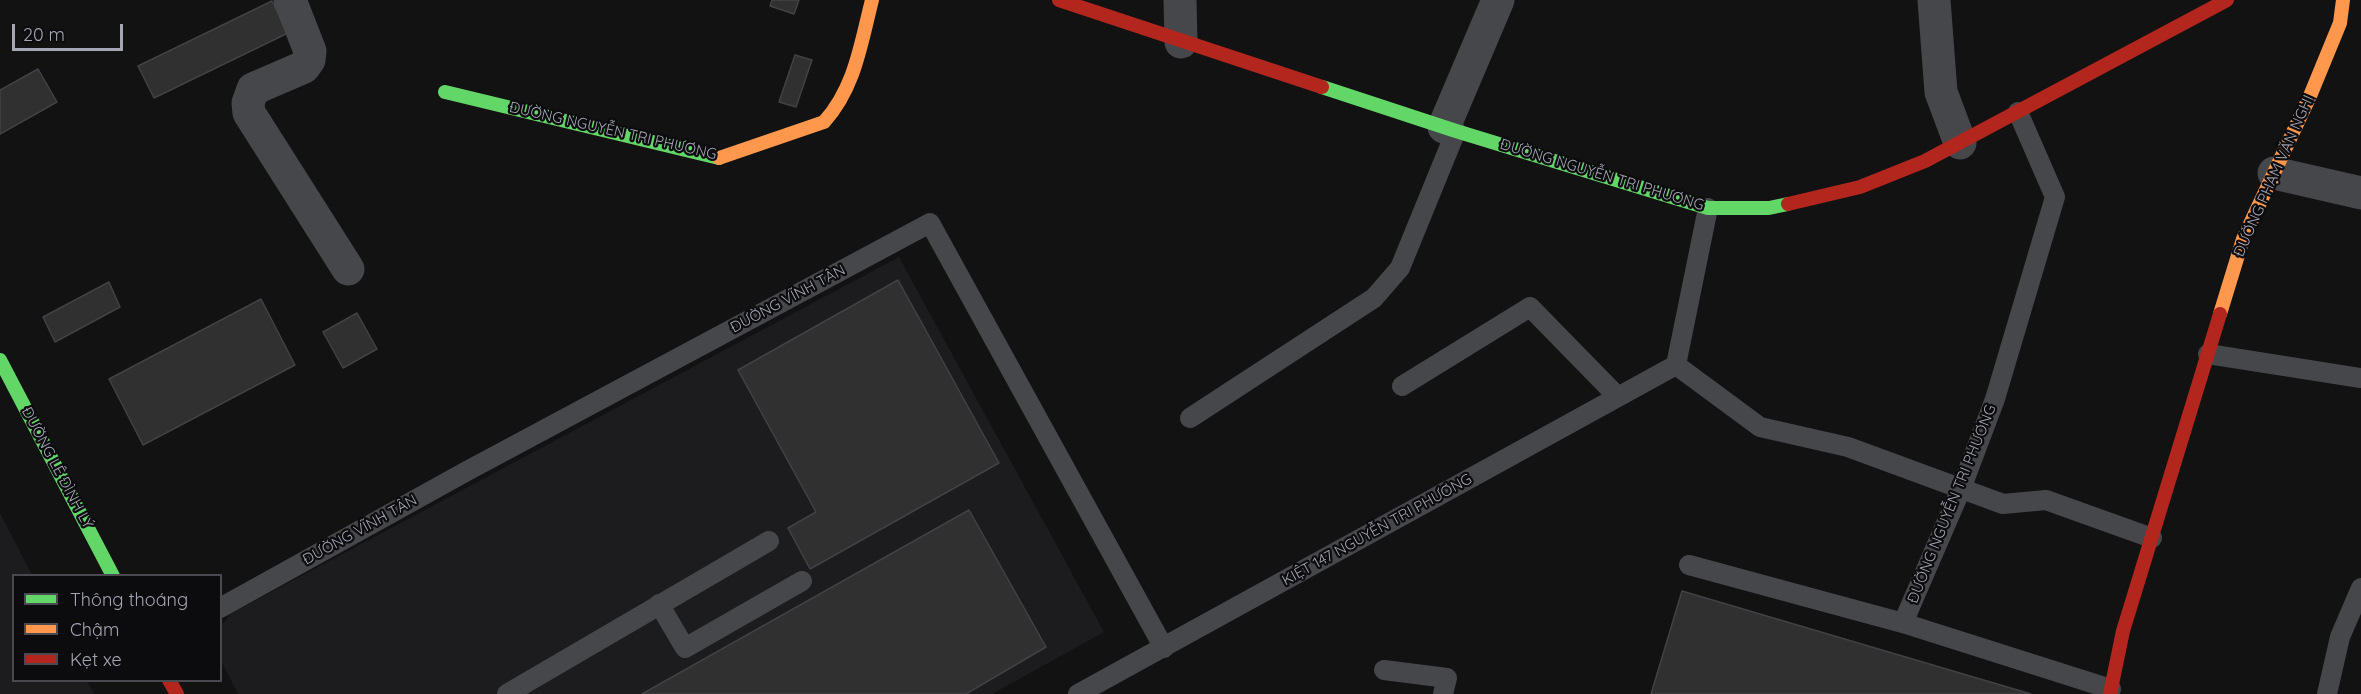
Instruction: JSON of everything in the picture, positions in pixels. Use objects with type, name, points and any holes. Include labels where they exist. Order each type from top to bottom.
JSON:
[{"type":"street","points":[[290,0],[310,51],[309,60],[304,67],[253,89],[248,103],[249,113],[348,269]]},
{"type":"street","name":"ĐƯỜNG NGUYỄN TRI PHƯƠNG","points":[[445,92],[720,158],[824,122],[836,112],[845,95],[872,0]]},
{"type":"street","name":"ĐƯỜNG NGUYỄN TRI PHƯƠNG","points":[[1059,0],[1450,129],[1708,208],[1769,208],[1860,187],[1925,161],[2227,0]]},
{"type":"street","points":[[1180,0],[1181,42]]},
{"type":"street","points":[[1450,129],[1498,0]]},
{"type":"street","points":[[1934,0],[1941,92],[1960,143]]},
{"type":"street","name":"ĐƯỜNG PHẠM VĂN NGHỊ","points":[[2111,691],[2123,631],[2243,238],[2319,75],[2340,23],[2343,0]]},
{"type":"street","points":[[2274,173],[2361,193]]},
{"type":"street","name":"ĐƯỜNG LÊ ĐÌNH LÝ","points":[[0,360],[112,574]]},
{"type":"lane","name":"ĐƯỜNG NGUYỄN TRI PHƯƠNG","points":[[1903,623],[1961,489],[1995,399],[2055,197],[2018,112]]},
{"type":"lane","points":[[1190,418],[1374,298],[1400,268],[1450,129]]},
{"type":"lane","points":[[1708,208],[1676,365],[1760,427],[1848,447],[2004,504],[2046,500],[2152,538]]},
{"type":"lane","name":"ĐƯỜNG VĨNH TÂN","points":[[222,607],[467,471],[930,223],[1164,648]]},
{"type":"lane","points":[[1402,386],[1530,307],[1618,397]]},
{"type":"lane","points":[[2208,354],[2361,378]]},
{"type":"lane","name":"KIỆT 147 NGUYỄN TRI PHƯƠNG","points":[[1078,694],[1106,687],[1164,648],[1676,365]]},
{"type":"lane","points":[[507,694],[769,541]]},
{"type":"lane","points":[[1689,565],[1903,623],[2111,691]]},
{"type":"lane","points":[[659,604],[685,648],[802,581]]},
{"type":"lane","points":[[2327,694],[2340,638],[2361,588]]},
{"type":"lane","points":[[1384,670],[1447,678],[1443,694]]},
{"type":"shaded area","points":[[899,257],[1104,632],[992,694],[238,694],[222,663],[222,626],[230,614]]},
{"type":"shaded area","points":[[0,513],[31,574],[12,574],[12,682],[88,682],[94,694],[0,694]]},
{"type":"building","points":[[772,0],[799,0],[794,14],[770,6]]},
{"type":"building","points":[[272,1],[288,33],[154,98],[138,66]]},
{"type":"building","points":[[795,55],[812,60],[796,107],[779,102]]},
{"type":"building","points":[[38,69],[57,102],[0,134],[0,90]]},
{"type":"building","points":[[898,280],[999,463],[810,569],[788,528],[816,512],[738,370]]},
{"type":"building","points":[[109,282],[120,307],[55,342],[43,317]]},
{"type":"building","points":[[261,299],[295,365],[143,445],[109,379]]},
{"type":"building","points":[[357,313],[377,349],[343,368],[323,332]]},
{"type":"building","points":[[969,510],[1046,647],[966,694],[642,694]]},
{"type":"building","points":[[1682,591],[2031,694],[1651,694]]},
{"type":"traffic: fast","points":[[1322,87],[1456,131],[1708,208],[1769,208],[1788,204]]},
{"type":"traffic: fast","points":[[445,92],[719,158]]},
{"type":"traffic: fast","points":[[0,360],[112,574]]},
{"type":"traffic: slow","points":[[719,158],[824,122],[835,109],[850,80],[872,0]]},
{"type":"traffic: slow","points":[[2220,314],[2243,239],[2310,96],[2340,23],[2343,0]]},
{"type":"traffic: jam","points":[[1059,0],[1322,87]]},
{"type":"traffic: jam","points":[[1788,204],[1860,187],[1925,161],[2227,0]]},
{"type":"traffic: jam","points":[[2110,694],[2123,631],[2220,314]]},
{"type":"traffic: jam","points":[[170,682],[177,694]]}]
